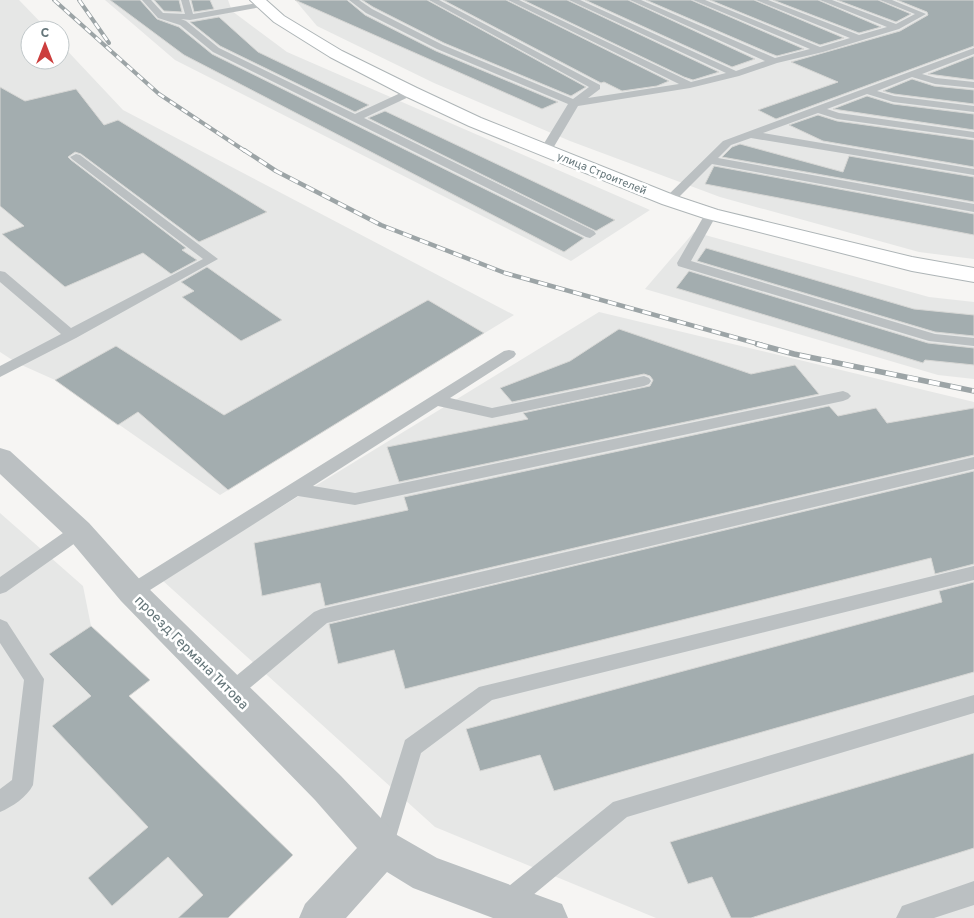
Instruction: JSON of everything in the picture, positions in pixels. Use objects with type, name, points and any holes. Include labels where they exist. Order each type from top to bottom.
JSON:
[{"type":"main road","name":"улица Строителей","points":[[259,2],[279,19],[336,54],[410,92],[475,122],[669,200],[711,214],[912,264],[974,275]]},
{"type":"street","name":"проезд Германа Титова","points":[[0,458],[79,531],[132,592],[328,788],[383,848],[427,874],[548,918]]},
{"type":"street","points":[[319,918],[383,848]]},
{"type":"lane","points":[[146,0],[162,16],[183,23],[216,50],[590,234]]},
{"type":"lane","points":[[185,0],[190,16]]},
{"type":"lane","points":[[353,0],[369,11],[440,47],[574,103],[690,85],[736,74],[774,61],[820,50],[896,27],[922,14],[884,0]]},
{"type":"lane","points":[[433,0],[596,87],[574,103],[546,150]]},
{"type":"lane","points":[[512,0],[690,85]]},
{"type":"lane","points":[[573,0],[736,74]]},
{"type":"lane","points":[[634,0],[774,61]]},
{"type":"lane","points":[[697,0],[820,50]]},
{"type":"lane","points":[[760,0],[858,38]]},
{"type":"lane","points":[[824,0],[896,27]]},
{"type":"lane","points":[[162,16],[190,16],[259,2]]},
{"type":"lane","points":[[669,200],[727,143],[974,51]]},
{"type":"lane","points":[[959,57],[974,62]]},
{"type":"lane","points":[[912,74],[935,81],[974,85]]},
{"type":"lane","points":[[866,91],[893,99],[974,109]]},
{"type":"lane","points":[[354,119],[410,92]]},
{"type":"lane","points":[[817,109],[837,116],[974,135]]},
{"type":"lane","points":[[749,134],[974,172]]},
{"type":"lane","points":[[0,372],[212,259],[76,157]]},
{"type":"lane","points":[[710,160],[974,208]]},
{"type":"lane","points":[[711,214],[683,264],[934,338],[974,342]]},
{"type":"lane","points":[[0,275],[71,335]]},
{"type":"lane","points":[[132,592],[509,354]]},
{"type":"lane","points":[[436,400],[492,413],[644,381]]},
{"type":"lane","points":[[294,489],[355,499],[842,396]]},
{"type":"lane","points":[[232,691],[321,617],[974,463]]},
{"type":"lane","points":[[0,587],[79,531]]},
{"type":"lane","points":[[383,848],[412,747],[486,693],[974,573]]},
{"type":"lane","points":[[0,627],[34,679],[22,785],[0,802]]},
{"type":"lane","points":[[507,902],[620,809],[974,704]]},
{"type":"lane","points":[[908,918],[910,914],[974,893]]},
{"type":"shaded area","points":[[0,0],[19,0],[38,20],[20,20],[20,70],[70,70],[70,54],[123,110],[514,315],[220,495],[55,380],[17,363],[0,352]]},
{"type":"shaded area","points":[[105,0],[228,0],[232,11],[287,52],[650,210],[571,261],[175,60]]},
{"type":"shaded area","points":[[295,0],[974,0],[974,259],[919,252],[720,197],[570,141],[434,83],[317,26]]},
{"type":"shaded area","points":[[694,232],[929,297],[974,302],[974,379],[938,375],[645,289]]},
{"type":"shaded area","points":[[599,312],[974,402],[974,918],[656,918],[435,827],[162,580]]},
{"type":"shaded area","points":[[0,513],[83,586],[91,626],[150,680],[129,696],[293,855],[228,918],[0,918]]},
{"type":"building","points":[[110,0],[140,0],[157,19],[179,27],[212,54],[584,238],[564,252],[184,55]]},
{"type":"building","points":[[154,0],[179,0],[182,12],[164,11]]},
{"type":"building","points":[[191,0],[210,0],[214,9],[194,12]]},
{"type":"building","points":[[295,0],[347,0],[365,15],[436,51],[558,102],[542,109]]},
{"type":"building","points":[[362,0],[427,0],[586,87],[571,96],[444,43]]},
{"type":"building","points":[[443,0],[506,0],[669,81],[657,86],[622,91],[604,82],[601,83]]},
{"type":"building","points":[[523,0],[567,0],[719,72],[693,80],[684,77]]},
{"type":"building","points":[[585,0],[628,0],[755,59],[732,67]]},
{"type":"building","points":[[646,0],[691,0],[804,49],[777,56]]},
{"type":"building","points":[[710,0],[754,0],[844,38],[820,45]]},
{"type":"building","points":[[773,0],[818,0],[881,27],[859,33]]},
{"type":"building","points":[[837,0],[878,0],[911,14],[896,22]]},
{"type":"building","points":[[897,0],[974,0],[974,46],[776,119],[758,110],[838,82],[791,62],[900,31],[928,15],[927,12]]},
{"type":"building","points":[[219,17],[258,52],[369,105],[355,112],[220,46],[190,22]]},
{"type":"building","points":[[974,56],[974,80],[928,74]]},
{"type":"building","points":[[912,79],[934,86],[974,90],[974,104],[883,91]]},
{"type":"building","points":[[0,87],[25,101],[76,89],[104,125],[118,120],[267,212],[199,242],[81,154],[75,152],[68,157],[71,160],[186,248],[182,250],[197,260],[171,274],[143,253],[65,287],[2,234],[24,226],[0,206]]},
{"type":"building","points":[[867,96],[893,104],[974,114],[974,130],[833,109]]},
{"type":"building","points":[[385,111],[615,220],[596,231],[368,118]]},
{"type":"building","points":[[818,115],[837,121],[974,140],[974,167],[823,141],[789,125]]},
{"type":"building","points":[[740,144],[843,172],[849,156],[974,177],[974,202],[722,157],[732,147]]},
{"type":"building","points":[[714,166],[974,214],[974,235],[705,184]]},
{"type":"building","points":[[706,248],[914,309],[974,315],[974,336],[935,332],[697,261]]},
{"type":"building","points":[[207,267],[282,320],[241,341],[182,297],[194,291],[181,282]]},
{"type":"building","points":[[689,271],[928,343],[974,348],[974,365],[925,360],[923,363],[676,288]]},
{"type":"building","points":[[428,300],[484,333],[228,490],[138,412],[118,425],[55,380],[116,346],[224,415]]},
{"type":"building","points":[[619,329],[751,374],[795,365],[819,394],[399,482],[387,447],[528,419],[523,413],[650,386],[653,380],[650,376],[644,374],[512,402],[500,388],[570,361]]},
{"type":"building","points":[[829,406],[838,416],[876,408],[887,423],[974,408],[974,455],[325,606],[320,583],[262,596],[254,543],[408,510],[404,497]]},
{"type":"building","points":[[974,471],[974,564],[935,574],[931,558],[405,689],[394,650],[338,664],[329,624]]},
{"type":"building","points":[[974,582],[974,672],[554,791],[540,755],[480,771],[466,729],[942,602],[939,591]]},
{"type":"building","points":[[91,626],[150,680],[129,696],[293,855],[228,918],[178,918],[203,895],[168,857],[112,906],[88,878],[148,827],[52,726],[91,696],[49,654]]},
{"type":"building","points":[[974,753],[974,848],[751,918],[731,918],[712,877],[688,884],[670,842]]},
{"type":"railway","points":[[54,0],[159,94],[245,151]]},
{"type":"railway","points":[[79,0],[109,43]]},
{"type":"railway","points":[[244,150],[276,171],[381,225],[505,273],[762,345]]},
{"type":"railway","points":[[757,344],[794,354],[974,391]]}]
